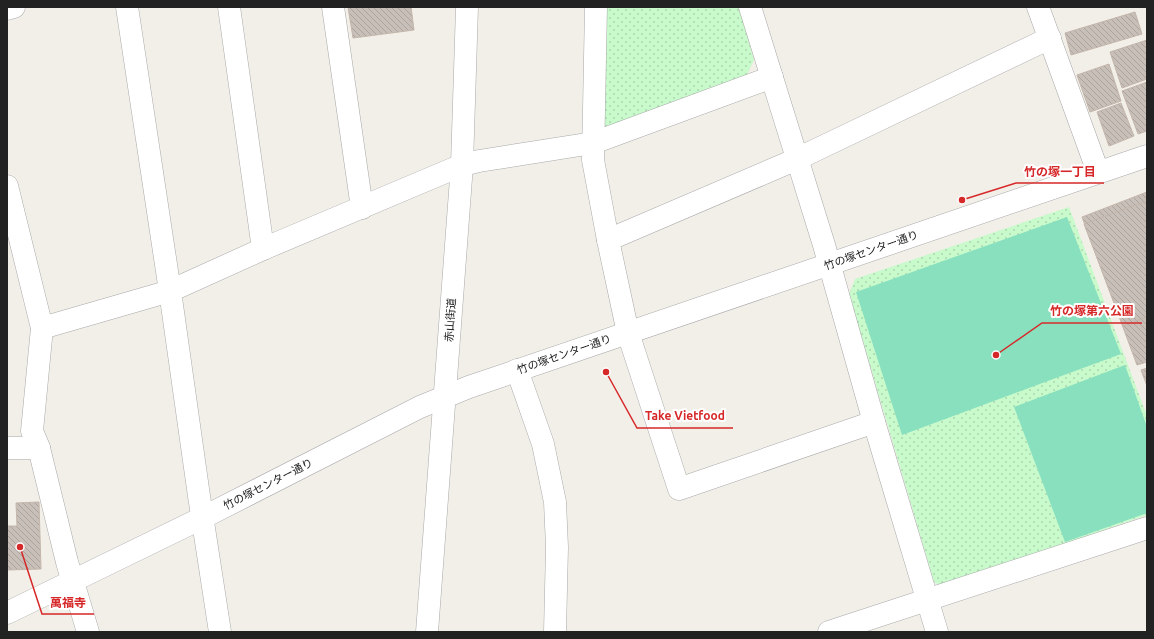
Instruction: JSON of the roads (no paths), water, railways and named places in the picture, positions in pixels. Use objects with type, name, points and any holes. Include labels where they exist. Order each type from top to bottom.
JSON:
[{"type":"street","points":[[7,9],[14,7]]},
{"type":"street","points":[[127,7],[220,632]]},
{"type":"street","points":[[229,7],[263,250]]},
{"type":"street","points":[[333,7],[362,208]]},
{"type":"street","name":"赤山街道","points":[[427,632],[462,165],[467,7]]},
{"type":"street","points":[[596,7],[593,160],[628,333],[679,489],[874,422]]},
{"type":"street","points":[[750,7],[830,265],[874,422],[937,632]]},
{"type":"street","points":[[1038,7],[1098,172]]},
{"type":"street","points":[[608,240],[798,159],[1050,38]]},
{"type":"street","points":[[42,328],[170,291],[462,165],[594,143],[772,78]]},
{"type":"street","name":"竹の塚センター通り","points":[[7,613],[202,518],[420,407],[445,396],[517,370],[830,265],[1147,156]]},
{"type":"street","points":[[7,186],[42,328],[32,431],[39,448],[67,562],[88,632]]},
{"type":"street","points":[[517,370],[543,444],[555,502],[557,547],[556,632]]},
{"type":"street","points":[[7,448],[39,448]]},
{"type":"street","points":[[829,632],[1147,528]]},
{"type":"place","name":"竹の塚一丁目","points":[[962,200]]},
{"type":"place","name":"竹の塚第六公園","points":[[996,355]]},
{"type":"place","name":"Take Vietfood","points":[[606,372]]},
{"type":"place","name":"萬福寺","points":[[20,547]]}]
